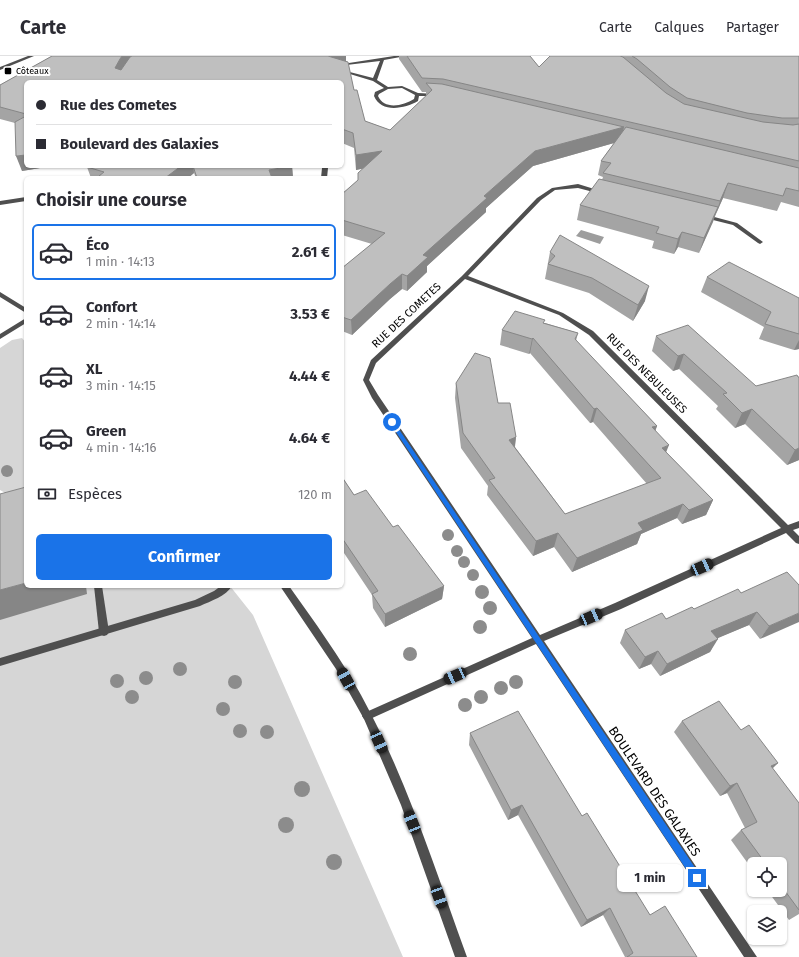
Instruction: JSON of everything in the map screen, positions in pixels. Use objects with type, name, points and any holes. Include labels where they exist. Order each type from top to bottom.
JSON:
[{"type":"street","points":[[0,69],[32,56]]},
{"type":"street","points":[[388,88],[375,80],[335,67],[404,56]]},
{"type":"street","points":[[375,80],[382,60]]},
{"type":"street","points":[[417,94],[418,97],[412,103],[399,106],[385,105],[380,102],[376,96],[382,90],[402,87],[414,91],[417,94],[442,95]]},
{"type":"street","name":"RUE DES COMETES","points":[[537,640],[375,396],[366,380],[373,362],[464,277],[538,199],[554,189],[578,186],[608,194]]},
{"type":"street","points":[[0,204],[24,199]]},
{"type":"street","points":[[698,215],[735,224],[760,242]]},
{"type":"street","name":"RUE DES NEBULEUSES","points":[[464,277],[561,314],[591,333],[799,541]]},
{"type":"street","points":[[0,294],[24,310]]},
{"type":"street","points":[[0,336],[24,321]]},
{"type":"street","points":[[367,716],[537,640],[618,606],[799,524]]},
{"type":"street","points":[[98,588],[104,632]]},
{"type":"street","points":[[0,662],[197,603],[217,594],[225,588]]},
{"type":"street","points":[[285,588],[340,667],[367,716],[409,816],[461,957]]},
{"type":"street","name":"BOULEVARD DES GALAXIES","points":[[537,640],[751,957]]},
{"type":"shaded area","points":[[581,230],[604,237],[600,244],[576,236]]},
{"type":"shaded area","points":[[22,338],[24,340],[24,588],[232,588],[253,615],[403,957],[0,957],[0,511],[7,494],[0,490],[0,348],[12,340]]},
{"type":"building","points":[[52,56],[122,56],[115,68],[121,70],[132,56],[328,56],[348,62],[354,90],[357,90],[365,121],[390,130],[432,90],[426,83],[442,84],[624,127],[535,151],[484,196],[487,198],[423,255],[428,257],[407,276],[402,274],[351,320],[344,318],[344,266],[385,233],[344,221],[344,192],[358,180],[358,173],[382,151],[356,155],[353,133],[344,130],[344,80],[24,80],[24,113],[0,107],[0,85]]},
{"type":"building","points":[[407,56],[530,56],[539,67],[550,56],[620,56],[666,93],[684,104],[763,122],[793,125],[799,124],[799,161],[443,79],[422,78]]},
{"type":"building","points":[[632,56],[799,56],[799,118],[782,118],[747,113],[687,98],[670,87]]},
{"type":"building","points":[[24,117],[24,155],[16,156],[15,122]]},
{"type":"building","points":[[626,127],[799,168],[799,191],[786,188],[783,196],[728,183],[720,201],[603,173],[611,163],[601,161]]},
{"type":"building","points":[[90,168],[178,168],[168,176],[99,176],[104,172]]},
{"type":"building","points":[[194,168],[280,168],[269,170],[271,176],[196,176]]},
{"type":"building","points":[[599,179],[718,207],[704,238],[682,232],[678,239],[656,233],[659,227],[580,205]]},
{"type":"building","points":[[560,235],[649,286],[638,305],[592,278],[548,264],[555,256],[550,252]]},
{"type":"building","points":[[729,262],[799,298],[799,334],[765,324],[771,312],[707,277]]},
{"type":"building","points":[[515,311],[545,320],[543,323],[578,333],[575,339],[657,426],[652,427],[669,445],[662,448],[713,500],[689,510],[683,504],[638,523],[643,530],[577,558],[558,533],[536,541],[489,480],[495,478],[463,433],[456,383],[475,353],[490,358],[498,403],[510,403],[516,437],[509,440],[565,514],[661,478],[597,408],[594,409],[533,338],[532,339],[502,330]]},
{"type":"building","points":[[688,325],[756,386],[797,375],[799,377],[799,448],[795,450],[752,409],[742,413],[723,394],[727,393],[684,354],[678,356],[656,336]]},
{"type":"building","points":[[344,480],[354,495],[366,490],[393,527],[398,525],[444,586],[385,614],[372,594],[378,591],[344,541]]},
{"type":"building","points":[[24,488],[24,584],[0,590],[0,494]]},
{"type":"building","points":[[787,572],[799,585],[799,613],[769,626],[757,612],[711,631],[718,639],[667,664],[658,651],[645,657],[625,630],[662,613],[666,619],[692,607],[694,609],[738,589],[741,593]]},
{"type":"building","points":[[719,701],[741,730],[749,725],[778,763],[771,766],[799,803],[799,910],[787,894],[787,857],[761,857],[741,830],[757,822],[737,783],[730,786],[682,721]]},
{"type":"building","points":[[518,711],[582,816],[587,813],[650,915],[665,906],[697,957],[627,957],[633,953],[610,908],[587,920],[522,805],[511,810],[470,733]]},
{"type":"place","name":"Côteaux","points":[[8,71]]},
{"type":"route","points":[[392,422],[697,878]]}]
